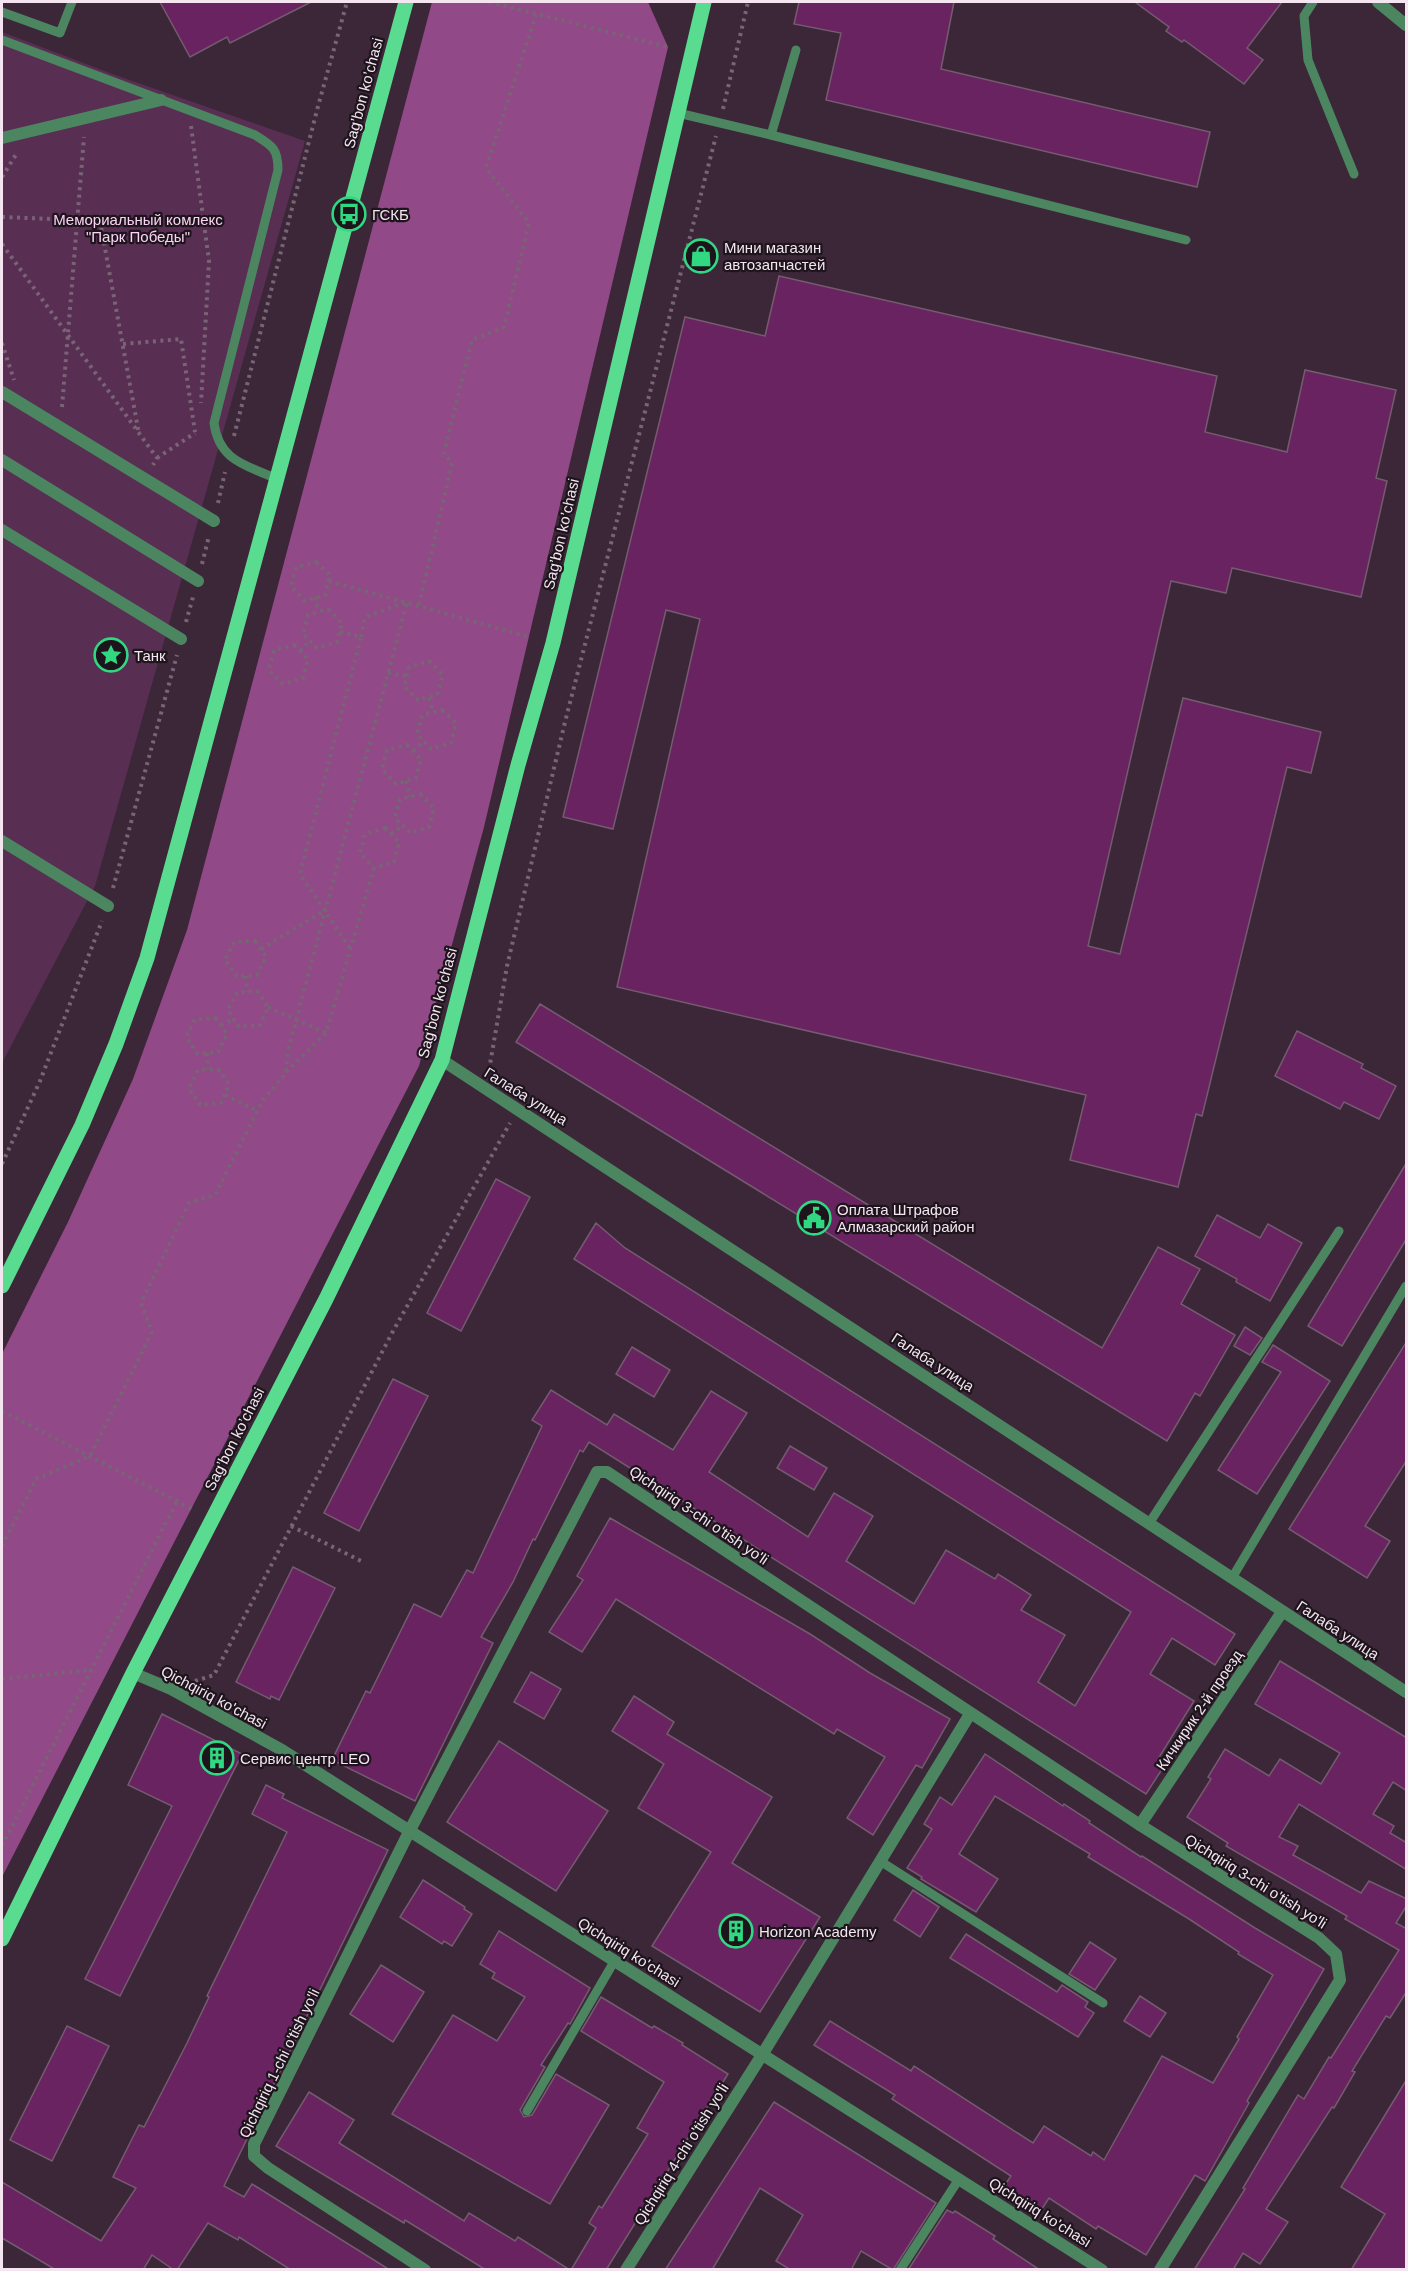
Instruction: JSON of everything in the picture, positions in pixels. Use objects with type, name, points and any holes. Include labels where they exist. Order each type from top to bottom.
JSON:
[{"type":"main road","name":"Sag’bon ko’chasi","points":[[3,1281],[82,1125],[116,1044],[147,958],[406,2]]},
{"type":"main road","name":"Sag’bon ko’chasi","points":[[2,1939],[134,1673],[321,1309],[442,1060],[518,765],[553,643],[704,2]]},
{"type":"street","points":[[1378,2],[1407,25]]},
{"type":"street","points":[[2,138],[161,100]]},
{"type":"street","points":[[2,392],[213,521]]},
{"type":"street","points":[[2,460],[198,581]]},
{"type":"street","points":[[2,530],[181,639]]},
{"type":"street","points":[[2,841],[108,906]]},
{"type":"street","name":"Галаба улица","points":[[442,1060],[1407,1692]]},
{"type":"street","name":"Qichqiriq 3-chi o'tish yo'li","points":[[409,1832],[597,1472],[607,1472],[970,1714],[1319,1938],[1336,1954],[1340,1980],[1160,2270]]},
{"type":"street","name":"Кичкирик 2-й проезд","points":[[1140,1825],[1282,1612]]},
{"type":"street","name":"Qichqiriq ko'chasi","points":[[134,1673],[171,1689],[282,1750],[1102,2270]]},
{"type":"street","points":[[762,2055],[970,1714]]},
{"type":"street","name":"Qichqiriq 1-chi o'tish yo'li","points":[[409,1832],[254,2144],[254,2156],[268,2168],[424,2270]]},
{"type":"street","name":"Qichqiriq 4-chi o'tish yo'li","points":[[626,2270],[762,2055]]},
{"type":"lane","points":[[2,12],[60,33],[72,2]]},
{"type":"lane","points":[[1313,2],[1304,16],[1308,60],[1354,174]]},
{"type":"lane","points":[[2,40],[255,135],[270,144],[278,156],[278,170],[214,423],[216,437],[229,457],[277,479]]},
{"type":"lane","points":[[771,135],[796,50]]},
{"type":"lane","points":[[678,113],[1186,240]]},
{"type":"lane","points":[[1150,1522],[1339,1231]]},
{"type":"lane","points":[[1232,1578],[1407,1286]]},
{"type":"lane","points":[[880,1860],[1103,2003]]},
{"type":"lane","points":[[528,2111],[615,1960]]},
{"type":"lane","points":[[900,2270],[959,2179]]},
{"type":"path","points":[[181,639],[198,581],[317,110],[348,2]]},
{"type":"path","points":[[489,2],[668,47]]},
{"type":"path","points":[[485,1089],[507,966],[562,734],[720,123],[748,2]]},
{"type":"path","points":[[419,605],[452,463],[444,453],[472,340],[504,327],[529,222],[486,168],[536,15]]},
{"type":"path","points":[[189,111],[208,261],[201,407]]},
{"type":"path","points":[[60,428],[85,118]]},
{"type":"path","points":[[2,217],[100,221],[139,434]]},
{"type":"path","points":[[2,244],[157,458]]},
{"type":"path","points":[[123,344],[181,339],[195,432]]},
{"type":"path","points":[[2,343],[23,406]]},
{"type":"path","points":[[145,481],[157,458],[199,430],[200,418]]},
{"type":"path","points":[[316,562],[330,575],[325,595],[315,597],[305,601],[291,586],[296,567],[316,562]]},
{"type":"path","points":[[328,581],[529,637]]},
{"type":"path","points":[[315,597],[318,612]]},
{"type":"path","points":[[350,948],[300,874],[365,617],[407,602]]},
{"type":"path","points":[[286,1073],[288,1051],[407,602]]},
{"type":"path","points":[[328,609],[342,623],[337,642],[317,648],[303,633],[308,615],[318,612],[328,609]]},
{"type":"path","points":[[340,632],[361,637]]},
{"type":"path","points":[[300,651],[310,641]]},
{"type":"path","points":[[294,645],[300,651],[308,659],[303,678],[284,684],[269,669],[274,650],[294,645]]},
{"type":"path","points":[[429,662],[443,675],[437,695],[418,700],[404,686],[406,676],[409,667],[429,662]]},
{"type":"path","points":[[388,673],[406,676]]},
{"type":"path","points":[[429,698],[433,712]]},
{"type":"path","points":[[442,710],[456,723],[451,743],[431,749],[424,741],[417,734],[422,715],[442,710]]},
{"type":"path","points":[[413,751],[424,741]]},
{"type":"path","points":[[406,745],[421,759],[416,778],[406,782],[396,784],[382,769],[387,750],[406,745]]},
{"type":"path","points":[[406,782],[410,797]]},
{"type":"path","points":[[420,794],[434,808],[429,827],[410,833],[402,826],[395,818],[400,799],[420,794]]},
{"type":"path","points":[[391,834],[402,826]]},
{"type":"path","points":[[385,828],[399,842],[393,862],[374,868],[360,853],[365,834],[385,828]]},
{"type":"path","points":[[2,1546],[36,1479],[90,1456],[152,1332],[141,1303],[189,1203],[215,1195],[263,1100],[326,1033],[374,868]]},
{"type":"path","points":[[261,949],[325,910]]},
{"type":"path","points":[[255,941],[266,957],[257,975],[246,976],[237,977],[225,960],[234,942],[255,941]]},
{"type":"path","points":[[246,976],[247,992]]},
{"type":"path","points":[[268,1007],[260,1025],[239,1027],[228,1010],[237,992],[257,991],[268,1007],[326,1033]]},
{"type":"path","points":[[215,1018],[227,1034],[218,1052],[207,1053],[198,1054],[186,1037],[195,1019],[215,1018]]},
{"type":"path","points":[[221,1025],[234,1019]]},
{"type":"path","points":[[207,1053],[208,1069]]},
{"type":"path","points":[[218,1068],[229,1084],[225,1095],[221,1103],[200,1105],[189,1088],[198,1070],[218,1068]]},
{"type":"path","points":[[225,1095],[257,1111]]},
{"type":"path","points":[[171,1689],[214,1675],[392,1334],[518,1109]]},
{"type":"path","points":[[2,1411],[192,1509]]},
{"type":"path","points":[[2,1846],[177,1501]]},
{"type":"path","points":[[291,1526],[363,1562]]},
{"type":"path","points":[[2,1679],[91,1670]]},
{"type":"green space","name":"Мемориальный комлекс \"Парк Победы\"","points":[[2,32],[115,75],[305,141],[95,886],[2,1063]]},
{"type":"shaded area","points":[[432,2],[648,2],[668,47],[484,827],[419,1066],[2,1877],[2,1354],[68,1222],[133,1079],[187,930]]},
{"type":"building","points":[[160,2],[311,2],[230,43],[227,37],[190,57]]},
{"type":"building","points":[[799,2],[954,2],[941,69],[1210,132],[1197,187],[826,100],[841,33],[794,24]]},
{"type":"building","points":[[1135,2],[1282,2],[1247,48],[1263,60],[1244,84],[1184,40],[1182,42],[1166,31],[1169,27]]},
{"type":"building","points":[[779,276],[1217,376],[1205,432],[1287,452],[1305,370],[1396,390],[1376,478],[1387,481],[1361,597],[1232,568],[1226,593],[1171,581],[1088,946],[1120,954],[1183,698],[1321,732],[1311,773],[1287,767],[1202,1116],[1196,1114],[1178,1187],[1070,1160],[1086,1095],[617,987],[700,619],[666,610],[613,829],[563,817],[685,317],[765,336]]},
{"type":"building","points":[[540,1004],[1102,1348],[1158,1247],[1200,1269],[1181,1304],[1235,1335],[1200,1396],[1195,1393],[1167,1441],[516,1042]]},
{"type":"building","points":[[1297,1031],[1363,1064],[1361,1068],[1396,1086],[1379,1119],[1344,1102],[1340,1109],[1275,1076]]},
{"type":"building","points":[[1407,1162],[1407,1238],[1342,1346],[1308,1326]]},
{"type":"building","points":[[496,1179],[530,1197],[461,1331],[427,1313]]},
{"type":"building","points":[[1217,1215],[1260,1238],[1268,1224],[1302,1243],[1270,1301],[1236,1282],[1237,1279],[1195,1256]]},
{"type":"building","points":[[596,1223],[625,1248],[1235,1634],[1215,1665],[1172,1638],[1150,1674],[1194,1701],[1158,1759],[1166,1763],[1146,1794],[589,1442],[583,1452],[580,1450],[513,1582],[481,1637],[493,1643],[415,1801],[332,1760],[366,1691],[370,1693],[414,1604],[441,1617],[467,1570],[473,1573],[542,1426],[532,1420],[551,1390],[607,1425],[614,1414],[673,1450],[711,1391],[747,1413],[709,1472],[808,1537],[834,1493],[873,1516],[846,1561],[914,1604],[946,1550],[995,1579],[998,1574],[1031,1595],[1021,1610],[1065,1635],[1038,1682],[1075,1706],[1131,1612],[574,1259]]},
{"type":"building","points":[[1245,1327],[1262,1338],[1250,1355],[1234,1346]]},
{"type":"building","points":[[1407,1341],[1407,1460],[1365,1526],[1390,1541],[1367,1578],[1289,1529]]},
{"type":"building","points":[[1273,1345],[1330,1381],[1257,1494],[1218,1470],[1281,1372],[1262,1362]]},
{"type":"building","points":[[632,1347],[670,1370],[654,1397],[616,1374]]},
{"type":"building","points":[[393,1379],[428,1396],[359,1531],[324,1513]]},
{"type":"building","points":[[790,1446],[827,1468],[814,1490],[777,1468]]},
{"type":"building","points":[[610,1518],[810,1634],[870,1673],[950,1719],[922,1768],[916,1765],[873,1835],[847,1818],[885,1757],[837,1729],[834,1734],[616,1599],[582,1652],[549,1632],[583,1580],[577,1576]]},
{"type":"building","points":[[293,1567],[335,1588],[279,1700],[271,1696],[270,1699],[236,1682]]},
{"type":"building","points":[[1280,1661],[1407,1738],[1407,1791],[1393,1782],[1373,1814],[1394,1826],[1390,1833],[1407,1843],[1407,1870],[1299,1804],[1279,1837],[1298,1846],[1293,1855],[1361,1893],[1369,1881],[1407,1899],[1407,1905],[1396,1923],[1407,1929],[1407,1991],[1390,2018],[1386,2016],[1352,2071],[1355,2072],[1334,2108],[1332,2107],[1266,2209],[1288,2222],[1260,2264],[1243,2253],[1233,2270],[1194,2270],[1245,2189],[1243,2188],[1298,2095],[1304,2099],[1399,1950],[1345,1919],[1347,1916],[1226,1846],[1228,1843],[1187,1817],[1211,1779],[1208,1777],[1225,1749],[1269,1776],[1280,1759],[1321,1784],[1340,1753],[1255,1704]]},
{"type":"building","points":[[531,1672],[561,1689],[544,1719],[514,1702]]},
{"type":"building","points":[[634,1696],[674,1722],[667,1734],[772,1797],[732,1863],[820,1917],[760,2012],[652,1946],[711,1852],[638,1808],[664,1764],[612,1731]]},
{"type":"building","points":[[162,1714],[242,1754],[120,1996],[85,1979],[172,1806],[128,1785]]},
{"type":"building","points":[[499,1741],[608,1811],[556,1891],[447,1822]]},
{"type":"building","points":[[985,1754],[1063,1806],[1064,1804],[1090,1821],[1089,1823],[1141,1857],[1324,1969],[1247,2101],[1249,2103],[1205,2181],[1195,2175],[1146,2255],[1098,2226],[1096,2229],[1049,2198],[1038,2215],[1001,2191],[1011,2176],[892,2099],[895,2095],[814,2045],[830,2021],[911,2071],[914,2066],[1033,2143],[1044,2126],[1091,2156],[1093,2152],[1104,2160],[1162,2056],[1213,2083],[1239,2039],[1237,2037],[1273,1975],[1238,1954],[1239,1952],[1189,1919],[1088,1857],[1090,1854],[995,1796],[959,1854],[998,1879],[976,1912],[907,1868],[932,1829],[924,1824],[940,1797],[952,1805]]},
{"type":"building","points":[[266,1785],[284,1794],[282,1798],[388,1850],[224,2186],[244,2197],[252,2184],[390,2270],[291,2270],[239,2237],[238,2240],[208,2223],[177,2270],[152,2255],[143,2270],[56,2270],[2,2238],[2,2182],[101,2241],[136,2188],[113,2177],[139,2125],[144,2127],[187,2043],[209,1997],[207,1996],[287,1832],[252,1814]]},
{"type":"building","points":[[423,1880],[472,1914],[452,1946],[444,1941],[442,1944],[400,1917]]},
{"type":"building","points":[[913,1890],[939,1907],[920,1937],[894,1920]]},
{"type":"building","points":[[499,1931],[590,1988],[570,2024],[568,2023],[541,2065],[545,2067],[520,2110],[524,2117],[532,2115],[556,2074],[609,2105],[550,2204],[392,2114],[453,2015],[497,2041],[525,1997],[492,1978],[495,1973],[480,1964]]},
{"type":"building","points":[[966,1934],[1057,1992],[1062,1985],[1088,2002],[1085,2007],[1094,2013],[1078,2037],[950,1958]]},
{"type":"building","points":[[1090,1942],[1116,1959],[1095,1990],[1069,1974]]},
{"type":"building","points":[[381,1965],[424,1992],[393,2042],[350,2014]]},
{"type":"building","points":[[1140,1996],[1166,2013],[1150,2037],[1124,2021]]},
{"type":"building","points":[[601,1997],[652,2028],[654,2026],[683,2043],[682,2045],[728,2074],[606,2270],[571,2270],[596,2228],[589,2223],[599,2206],[602,2208],[648,2134],[637,2128],[664,2082],[581,2031]]},
{"type":"building","points":[[67,2026],[109,2046],[52,2161],[10,2140]]},
{"type":"building","points":[[1407,2079],[1407,2270],[1351,2270],[1385,2214],[1341,2187]]},
{"type":"building","points":[[309,2092],[354,2120],[339,2143],[464,2221],[469,2213],[515,2241],[518,2237],[570,2270],[486,2270],[405,2220],[404,2223],[276,2146]]},
{"type":"building","points":[[774,2102],[936,2203],[893,2270],[861,2251],[851,2270],[791,2270],[776,2261],[803,2215],[760,2188],[712,2270],[665,2270]]},
{"type":"building","points":[[947,2210],[953,2213],[955,2211],[995,2236],[993,2239],[1040,2270],[908,2270]]},
{"type":"place","name":"ГСКБ","points":[[349,214]]},
{"type":"place","name":"Мини магазин автозапчастей","points":[[701,256]]},
{"type":"place","name":"Танк","points":[[111,655]]},
{"type":"place","name":"Оплата Штрафов Aлмазарский район","points":[[814,1218]]},
{"type":"place","name":"Сервис центр LEO","points":[[217,1758]]},
{"type":"place","name":"Horizon Academy","points":[[736,1931]]}]
